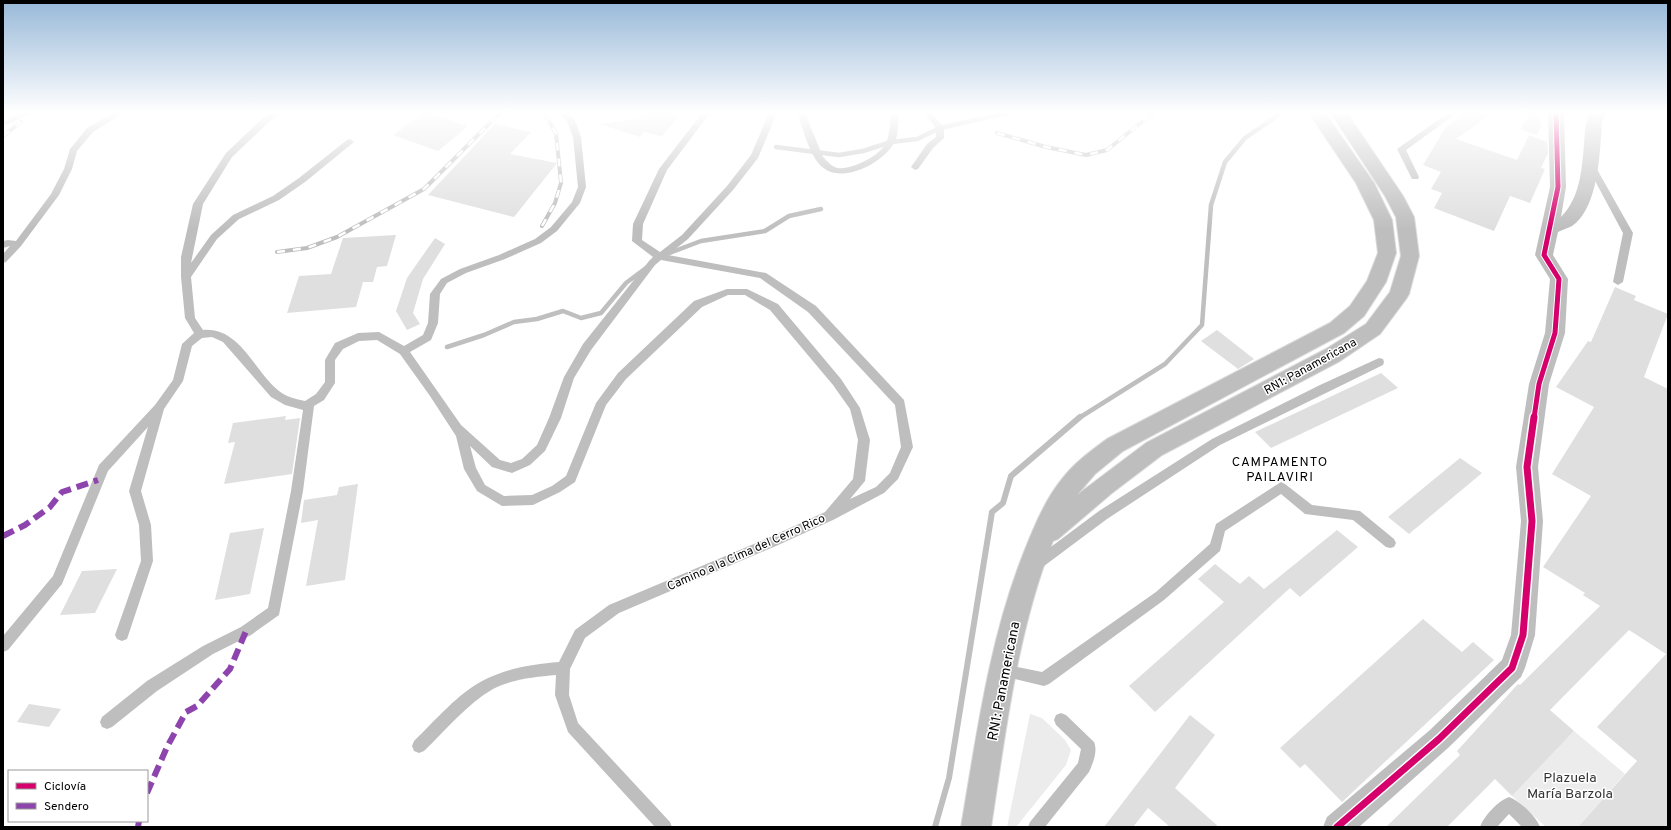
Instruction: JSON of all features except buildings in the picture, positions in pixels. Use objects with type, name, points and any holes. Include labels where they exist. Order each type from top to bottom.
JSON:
[{"type":"highway","name":"RN1: Panamericana","points":[[976,827],[1003,670],[1019,599],[1042,537],[1064,494],[1089,465],[1115,445],[1337,328],[1357,311],[1376,282],[1386,253],[1383,220],[1365,183],[1344,152]]},
{"type":"highway","name":"RN1: Panamericana","points":[[1042,537],[1104,486],[1154,449],[1333,355],[1373,330],[1399,294],[1410,256],[1405,217],[1394,196],[1365,152]]},
{"type":"street","points":[[1337,827],[1439,739],[1512,668],[1523,635],[1532,521],[1527,468],[1539,384],[1555,333],[1559,280],[1544,254],[1558,186],[1557,152]]},
{"type":"street","points":[[1550,228],[1567,221],[1576,209],[1587,189],[1591,152]]},
{"type":"lane","points":[[3,260],[18,244],[55,195],[68,169],[73,152]]},
{"type":"lane","points":[[200,334],[190,318],[186,277],[186,257],[198,204],[232,152]]},
{"type":"lane","points":[[186,277],[214,237],[236,217],[276,198],[338,152]]},
{"type":"lane","points":[[3,646],[58,580],[103,468],[159,408],[178,381],[187,344],[200,334],[213,333],[227,338],[275,394],[289,402],[306,406],[320,397],[330,383],[330,360],[339,346],[358,337],[379,336],[404,351],[427,337],[433,323],[435,294],[444,281],[464,271],[502,257],[538,241],[554,229],[576,203],[582,187],[578,152]]},
{"type":"lane","points":[[676,152],[662,169],[638,224],[638,241],[660,257],[763,275],[812,309],[900,403],[907,447],[894,476],[880,490],[829,516]]},
{"type":"lane","points":[[453,423],[496,464],[512,468],[526,462],[541,448],[556,418],[569,377],[588,347],[652,263],[685,237],[730,188],[757,152]]},
{"type":"lane","points":[[816,152],[819,158],[826,166],[836,171],[859,168],[881,152]]},
{"type":"lane","points":[[915,167],[926,152]]},
{"type":"lane","points":[[1402,152],[1416,177]]},
{"type":"lane","points":[[1590,164],[1628,233],[1618,282]]},
{"type":"lane","points":[[3,245],[8,243],[18,244]]},
{"type":"lane","name":"Camino a la Cima del Cerro Rico","points":[[404,351],[461,436],[470,469],[481,488],[502,501],[533,500],[556,489],[571,479],[601,404],[622,376],[698,304],[727,292],[747,292],[774,307],[837,382],[855,408],[864,440],[859,481],[829,516],[765,545],[614,609],[580,634],[563,668],[562,695],[573,727],[665,827]]},
{"type":"lane","points":[[1030,570],[1103,515],[1216,442],[1379,362]]},
{"type":"lane","points":[[107,722],[152,686],[208,650],[246,631],[274,611],[297,492],[309,404]]},
{"type":"lane","points":[[122,635],[147,561],[145,525],[135,491],[159,408]]},
{"type":"lane","points":[[1003,670],[1044,679],[1160,596],[1216,547],[1220,528],[1281,487],[1309,510],[1356,515],[1390,543]]},
{"type":"lane","points":[[419,746],[451,715],[482,689],[510,676],[539,670],[563,668]]},
{"type":"lane","points":[[1035,827],[1084,768],[1089,747],[1061,720]]},
{"type":"lane","points":[[1487,827],[1509,804],[1533,827]]},
{"type":"green space","points":[[1030,714],[1042,718],[1065,740],[1071,750],[1066,765],[1016,827],[1007,827]]},
{"type":"green space","name":"Plazuela María Barzola","points":[[1574,731],[1625,774],[1578,827],[1546,827],[1512,796]]},
{"type":"waterway","points":[[813,152],[839,155],[859,152]]},
{"type":"waterway","points":[[1079,418],[1165,364],[1202,325],[1211,205],[1225,162],[1234,152]]},
{"type":"waterway","points":[[664,255],[701,241],[765,231],[789,216],[821,209]]},
{"type":"waterway","points":[[447,347],[484,335],[514,322],[537,319],[563,311],[581,318],[601,313],[626,283],[646,268]]},
{"type":"waterway","points":[[935,827],[949,778],[992,512],[1003,503],[1011,476],[1080,417]]},
{"type":"railway","points":[[277,252],[307,248],[337,237],[424,189],[461,152]]},
{"type":"railway","points":[[542,226],[555,203],[561,183],[558,152]]},
{"type":"railway","points":[[1070,152],[1086,155],[1100,152]]},
{"type":"marked path","points":[[3,536],[25,525],[50,507],[62,492],[98,480]]},
{"type":"marked path","points":[[148,791],[167,747],[186,712],[197,706],[230,669],[246,631]]},
{"type":"marked path","points":[[138,827],[139,822]]},
{"type":"cycle path","points":[[1337,827],[1439,739],[1512,668],[1523,635],[1532,521],[1527,467],[1539,384],[1555,333],[1559,279],[1544,255],[1558,187],[1557,152]]},
{"type":"district","name":"CAMPAMENTO PAILAVIRI","points":[[1280,468]]}]
